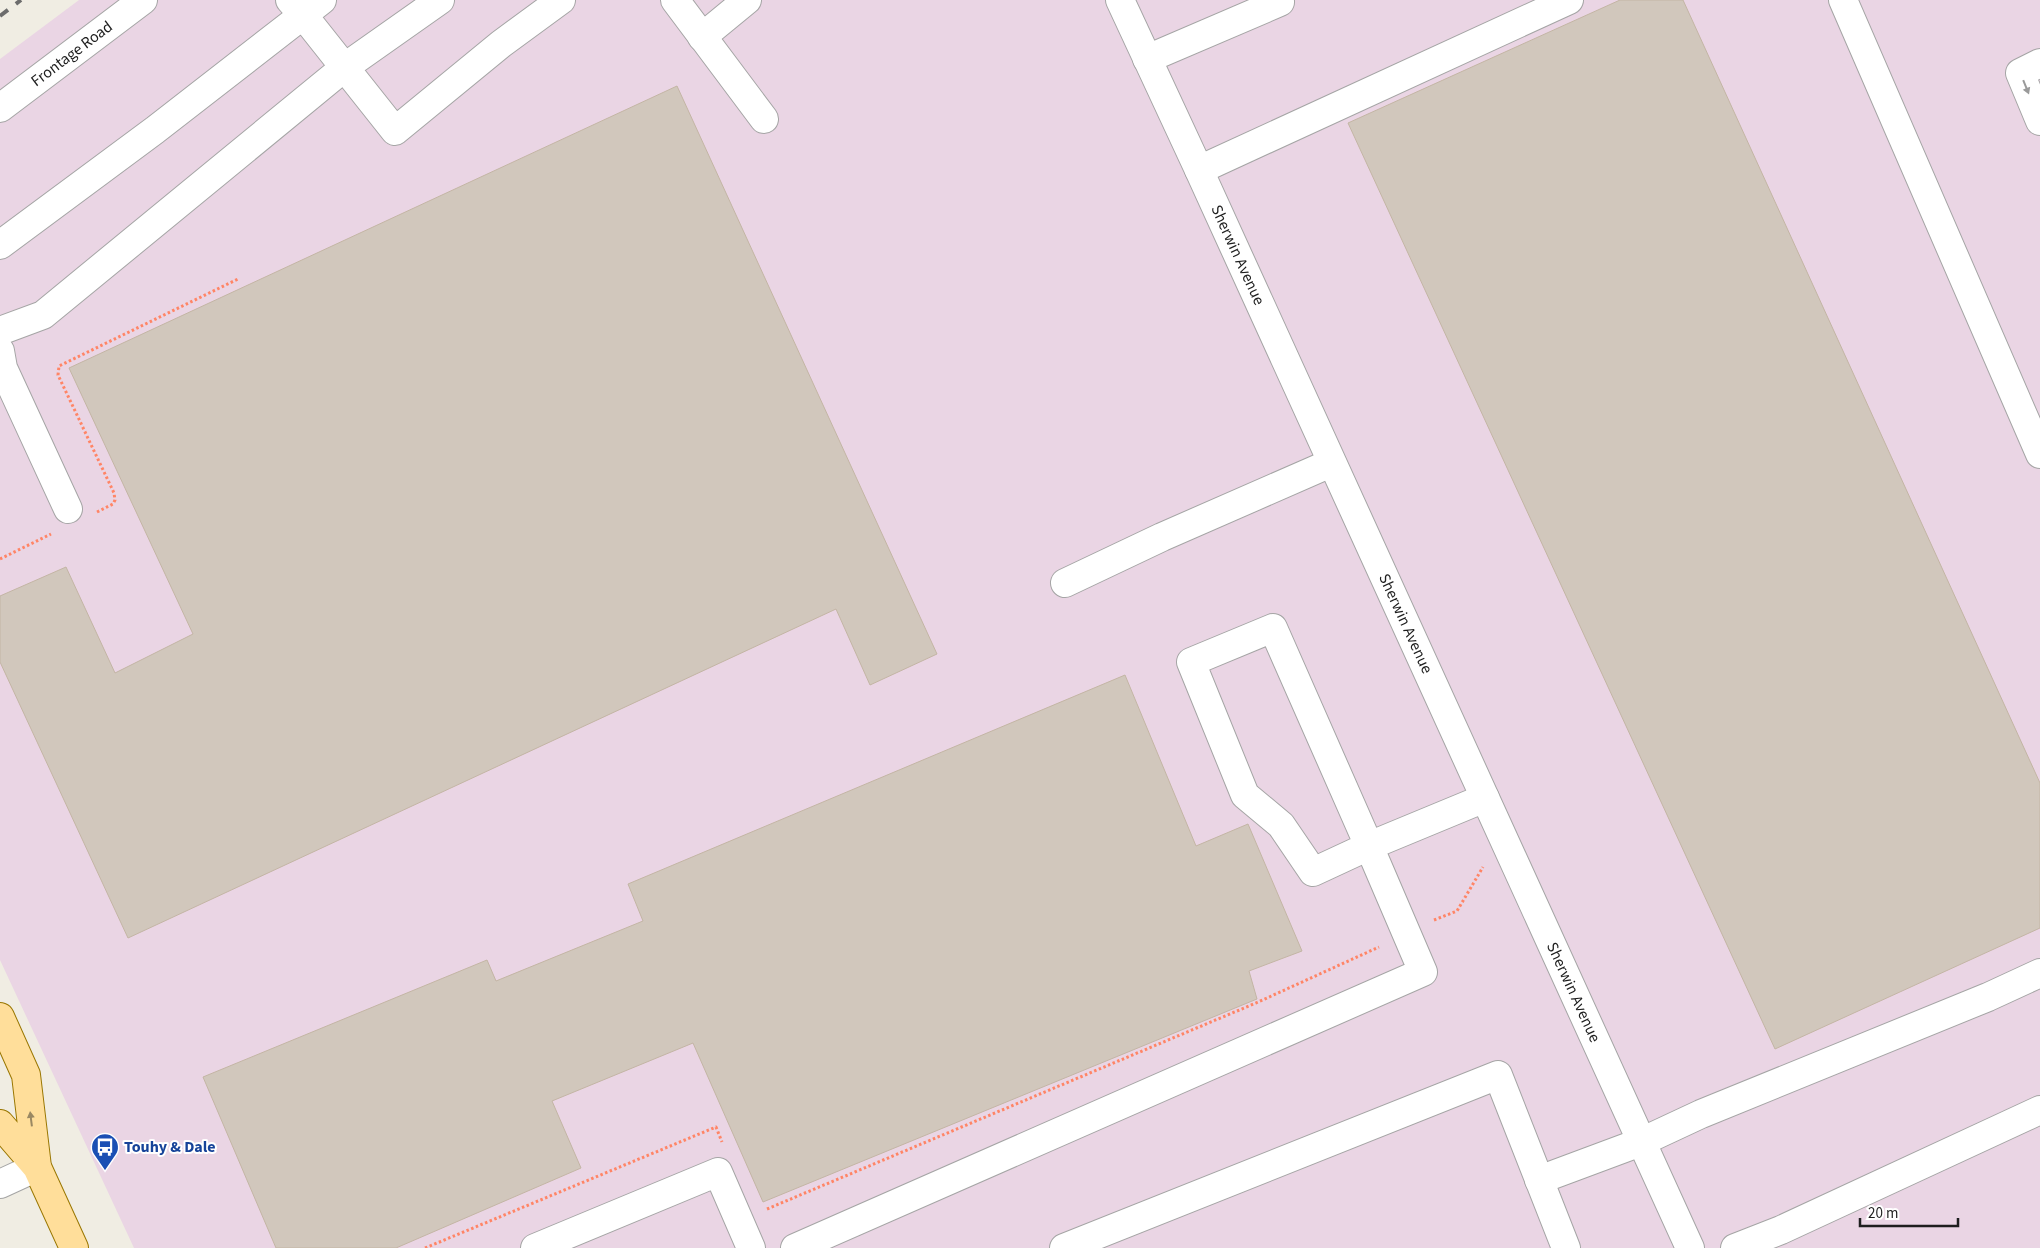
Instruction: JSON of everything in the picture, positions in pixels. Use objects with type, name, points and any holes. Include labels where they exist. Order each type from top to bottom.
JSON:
[{"type":"main road","points":[[0,1016],[26,1075],[37,1167]]},
{"type":"main road","points":[[0,1124],[37,1167],[74,1248]]},
{"type":"street","name":"Frontage Road","points":[[0,108],[143,0]]},
{"type":"street","points":[[0,331],[43,315],[344,68],[440,0]]},
{"type":"street","points":[[0,245],[155,130],[305,5],[344,68],[395,131],[501,44],[561,0]]},
{"type":"street","points":[[675,0],[764,119]]},
{"type":"street","points":[[702,37],[747,0]]},
{"type":"street","name":"Sherwin Avenue","points":[[1120,0],[1690,1248]]},
{"type":"street","points":[[1147,59],[1280,2],[1279,0]]},
{"type":"street","points":[[1199,170],[1569,0]]},
{"type":"street","points":[[1843,0],[2040,454]]},
{"type":"street","points":[[2040,63],[2020,73],[2040,121]]},
{"type":"street","points":[[0,351],[3,368],[68,509]]},
{"type":"street","points":[[1065,584],[1162,537],[1331,463]]},
{"type":"street","points":[[795,1248],[1423,972],[1369,846],[1273,628],[1191,662],[1245,795],[1281,825],[1312,872],[1369,846],[1484,798]]},
{"type":"street","points":[[1539,1180],[1641,1142],[1701,1114],[1988,997],[2040,973]]},
{"type":"street","points":[[1064,1248],[1498,1075],[1566,1248]]},
{"type":"street","points":[[1735,1248],[1785,1239],[2040,1110]]},
{"type":"street","points":[[0,1184],[37,1167]]},
{"type":"street","points":[[535,1248],[718,1172],[751,1248]]},
{"type":"path","points":[[96,512],[113,504],[115,500],[58,375],[59,366],[238,279]]},
{"type":"path","points":[[0,559],[52,534]]},
{"type":"path","points":[[1431,922],[1457,911],[1487,862]]},
{"type":"path","points":[[762,1211],[1256,1003],[1382,946]]},
{"type":"path","points":[[425,1248],[716,1127],[723,1144]]},
{"type":"shaded area","points":[[79,0],[2040,0],[2040,1248],[134,1248],[0,960],[0,59]]},
{"type":"building","points":[[1620,0],[1683,0],[2040,783],[2040,928],[1775,1049],[1348,123]]},
{"type":"building","points":[[677,86],[937,654],[870,685],[836,609],[128,938],[0,662],[0,596],[66,567],[115,673],[193,634],[69,368]]},
{"type":"building","points":[[1125,675],[1196,846],[1248,824],[1302,951],[1249,971],[1257,999],[763,1202],[693,1043],[552,1101],[581,1168],[396,1248],[276,1248],[203,1077],[487,960],[496,981],[643,921],[628,884]]},
{"type":"railway","points":[[0,16],[21,0]]},
{"type":"place","name":"Touhy & Dale","points":[[105,1171]]}]
